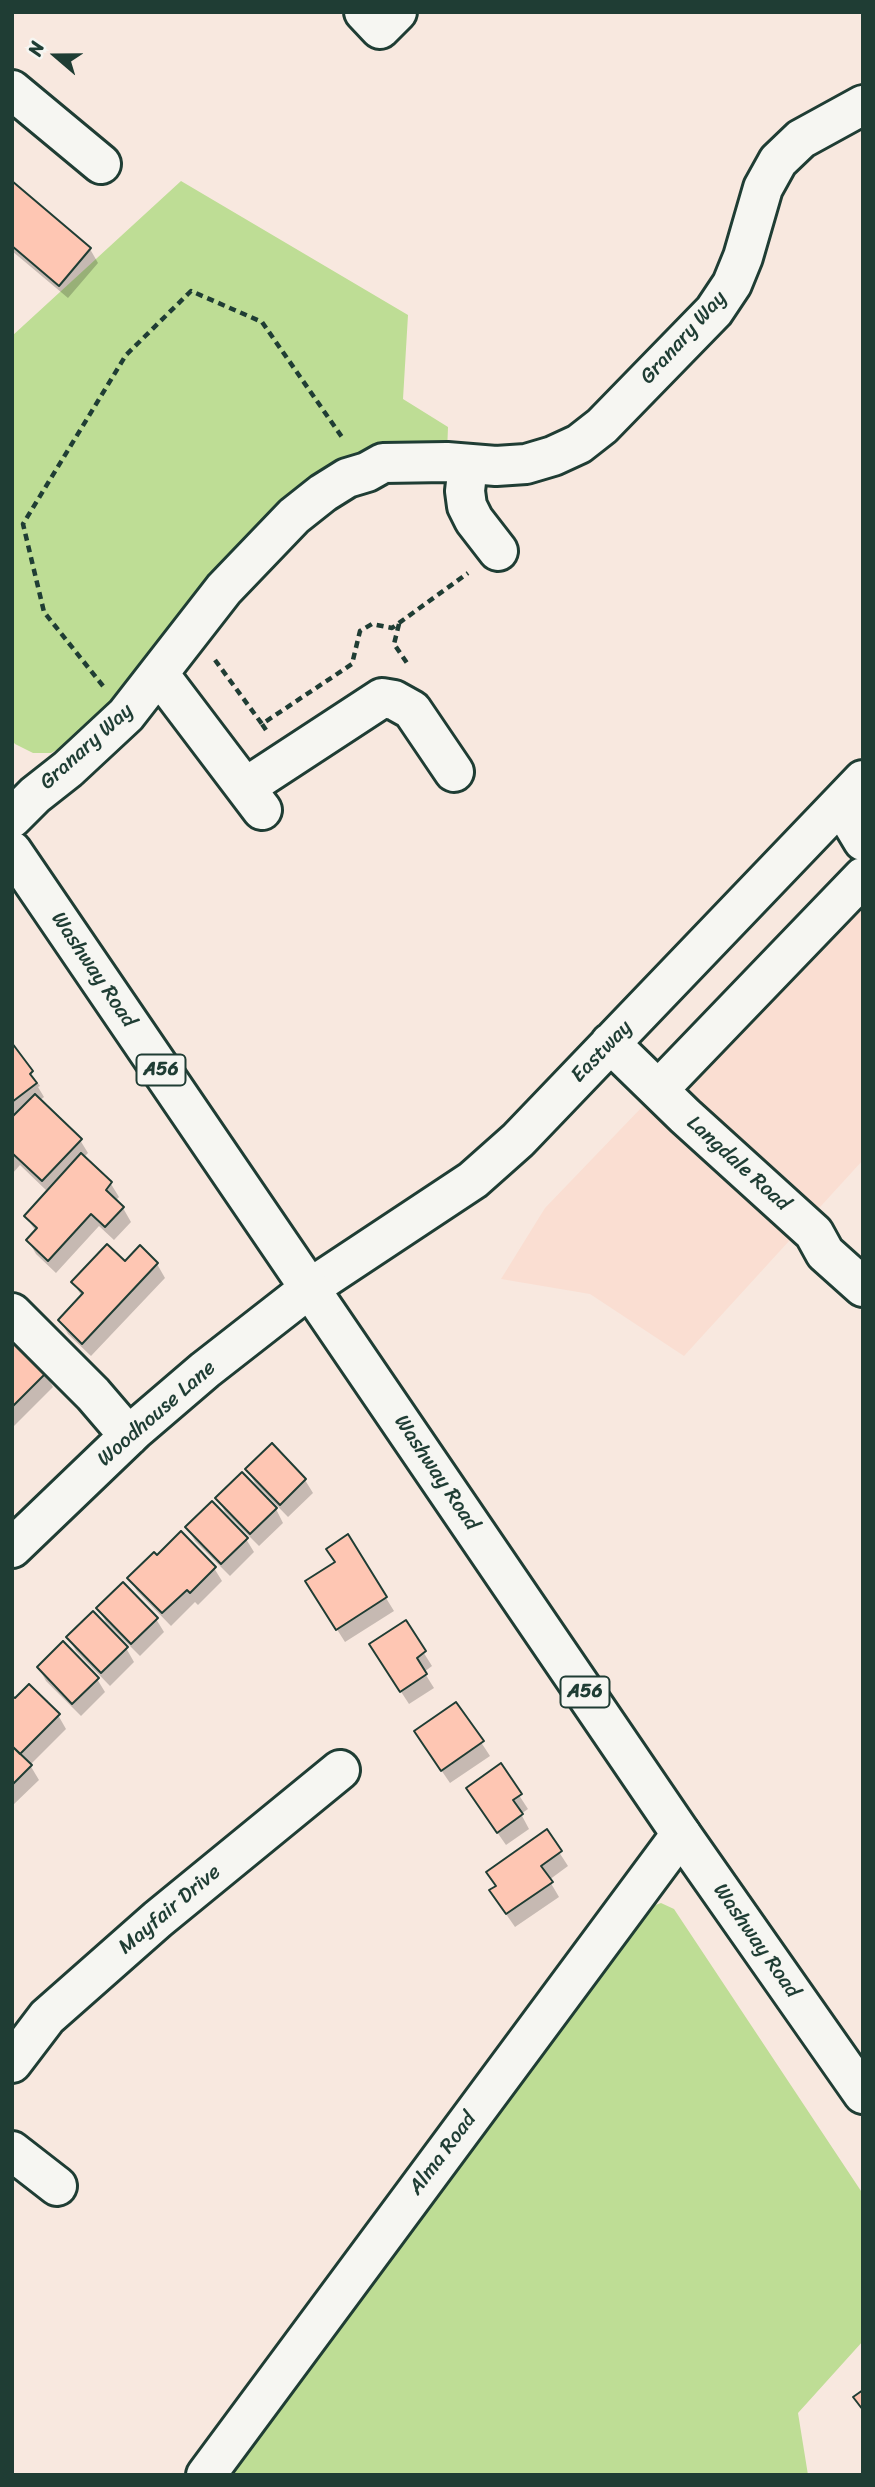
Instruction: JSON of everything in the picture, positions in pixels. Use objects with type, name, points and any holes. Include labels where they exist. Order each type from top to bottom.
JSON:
[{"type":"main road","points":[[364,12],[380,29],[397,12]]},
{"type":"main road","points":[[12,90],[100,164]]},
{"type":"main road","name":"Granary Way","points":[[12,818],[126,715],[224,589],[294,516],[323,493],[347,478],[367,472],[383,463],[496,466],[526,464],[579,444],[602,426],[714,311],[726,293],[743,257],[763,188],[778,161],[801,139],[863,105]]},
{"type":"main road","points":[[468,464],[467,506],[474,520],[498,551]]},
{"type":"main road","points":[[159,674],[254,799],[286,760],[383,698],[394,699],[412,710],[454,772]]},
{"type":"main road","name":"Eastway","points":[[310,1288],[473,1180],[518,1140],[863,780]]},
{"type":"main road","points":[[837,808],[851,821],[863,841]]},
{"type":"main road","name":"Washway Road","points":[[12,851],[681,1834],[863,2094]]},
{"type":"main road","points":[[659,1089],[863,877]]},
{"type":"main road","name":"Langdale Road","points":[[610,1043],[814,1233],[825,1252],[863,1287]]},
{"type":"main road","name":"Woodhouse Lane","points":[[12,1548],[129,1436],[205,1370],[310,1288]]},
{"type":"main road","points":[[12,1313],[93,1394],[129,1436]]},
{"type":"main road","name":"Mayfair Drive","points":[[12,2063],[47,2017],[158,1919],[340,1770]]},
{"type":"main road","name":"Alma Road","points":[[206,2475],[681,1834]]},
{"type":"main road","points":[[12,2151],[57,2186]]},
{"type":"path","points":[[126,715],[44,612],[23,524],[126,355],[191,291],[262,322],[367,472]]},
{"type":"path","points":[[262,724],[352,664],[360,631],[372,624],[392,628],[498,551]]},
{"type":"path","points":[[192,629],[286,760]]},
{"type":"shaded area","points":[[863,877],[863,1160],[684,1356],[590,1294],[501,1279],[545,1208]]},
{"type":"green space","points":[[181,181],[408,315],[403,399],[448,427],[447,453],[355,456],[178,619],[103,712],[71,742],[51,753],[33,753],[12,740],[12,336]]},
{"type":"green space","points":[[661,1903],[674,1909],[863,2194],[863,2341],[798,2413],[808,2475],[225,2475],[647,1908]]},
{"type":"building","points":[[12,181],[91,248],[59,286],[12,246]]},
{"type":"building","points":[[12,1043],[33,1071],[30,1074],[37,1083],[12,1102]]},
{"type":"building","points":[[35,1094],[82,1139],[42,1181],[12,1153],[12,1117]]},
{"type":"building","points":[[81,1153],[112,1182],[106,1190],[124,1207],[105,1227],[91,1214],[48,1261],[26,1240],[37,1228],[24,1216]]},
{"type":"building","points":[[107,1244],[125,1261],[140,1245],[158,1263],[82,1344],[58,1320],[83,1293],[71,1282]]},
{"type":"building","points":[[15,1340],[47,1372],[12,1407],[12,1343]]},
{"type":"building","points":[[272,1443],[306,1479],[280,1505],[245,1469]]},
{"type":"building","points":[[242,1472],[277,1508],[250,1534],[215,1498]]},
{"type":"building","points":[[212,1501],[248,1538],[221,1564],[185,1527]]},
{"type":"building","points":[[181,1531],[216,1567],[190,1593],[187,1590],[162,1613],[127,1578],[154,1552],[157,1555]]},
{"type":"building","points":[[348,1534],[387,1597],[336,1630],[305,1581],[335,1562],[326,1549]]},
{"type":"building","points":[[123,1582],[158,1618],[131,1644],[96,1608]]},
{"type":"building","points":[[93,1611],[128,1647],[101,1673],[66,1637]]},
{"type":"building","points":[[406,1620],[426,1651],[417,1658],[427,1674],[400,1692],[369,1644]]},
{"type":"building","points":[[63,1641],[99,1678],[72,1704],[37,1667]]},
{"type":"building","points":[[29,1684],[60,1714],[20,1754],[12,1746],[12,1696],[15,1698]]},
{"type":"building","points":[[456,1702],[484,1741],[441,1771],[414,1731]]},
{"type":"building","points":[[12,1746],[32,1765],[12,1785]]},
{"type":"building","points":[[501,1763],[522,1794],[513,1800],[523,1814],[497,1833],[466,1788]]},
{"type":"building","points":[[547,1829],[562,1851],[541,1866],[553,1882],[506,1914],[489,1890],[496,1886],[486,1872]]},
{"type":"building","points":[[863,2390],[863,2410],[853,2397]]}]
